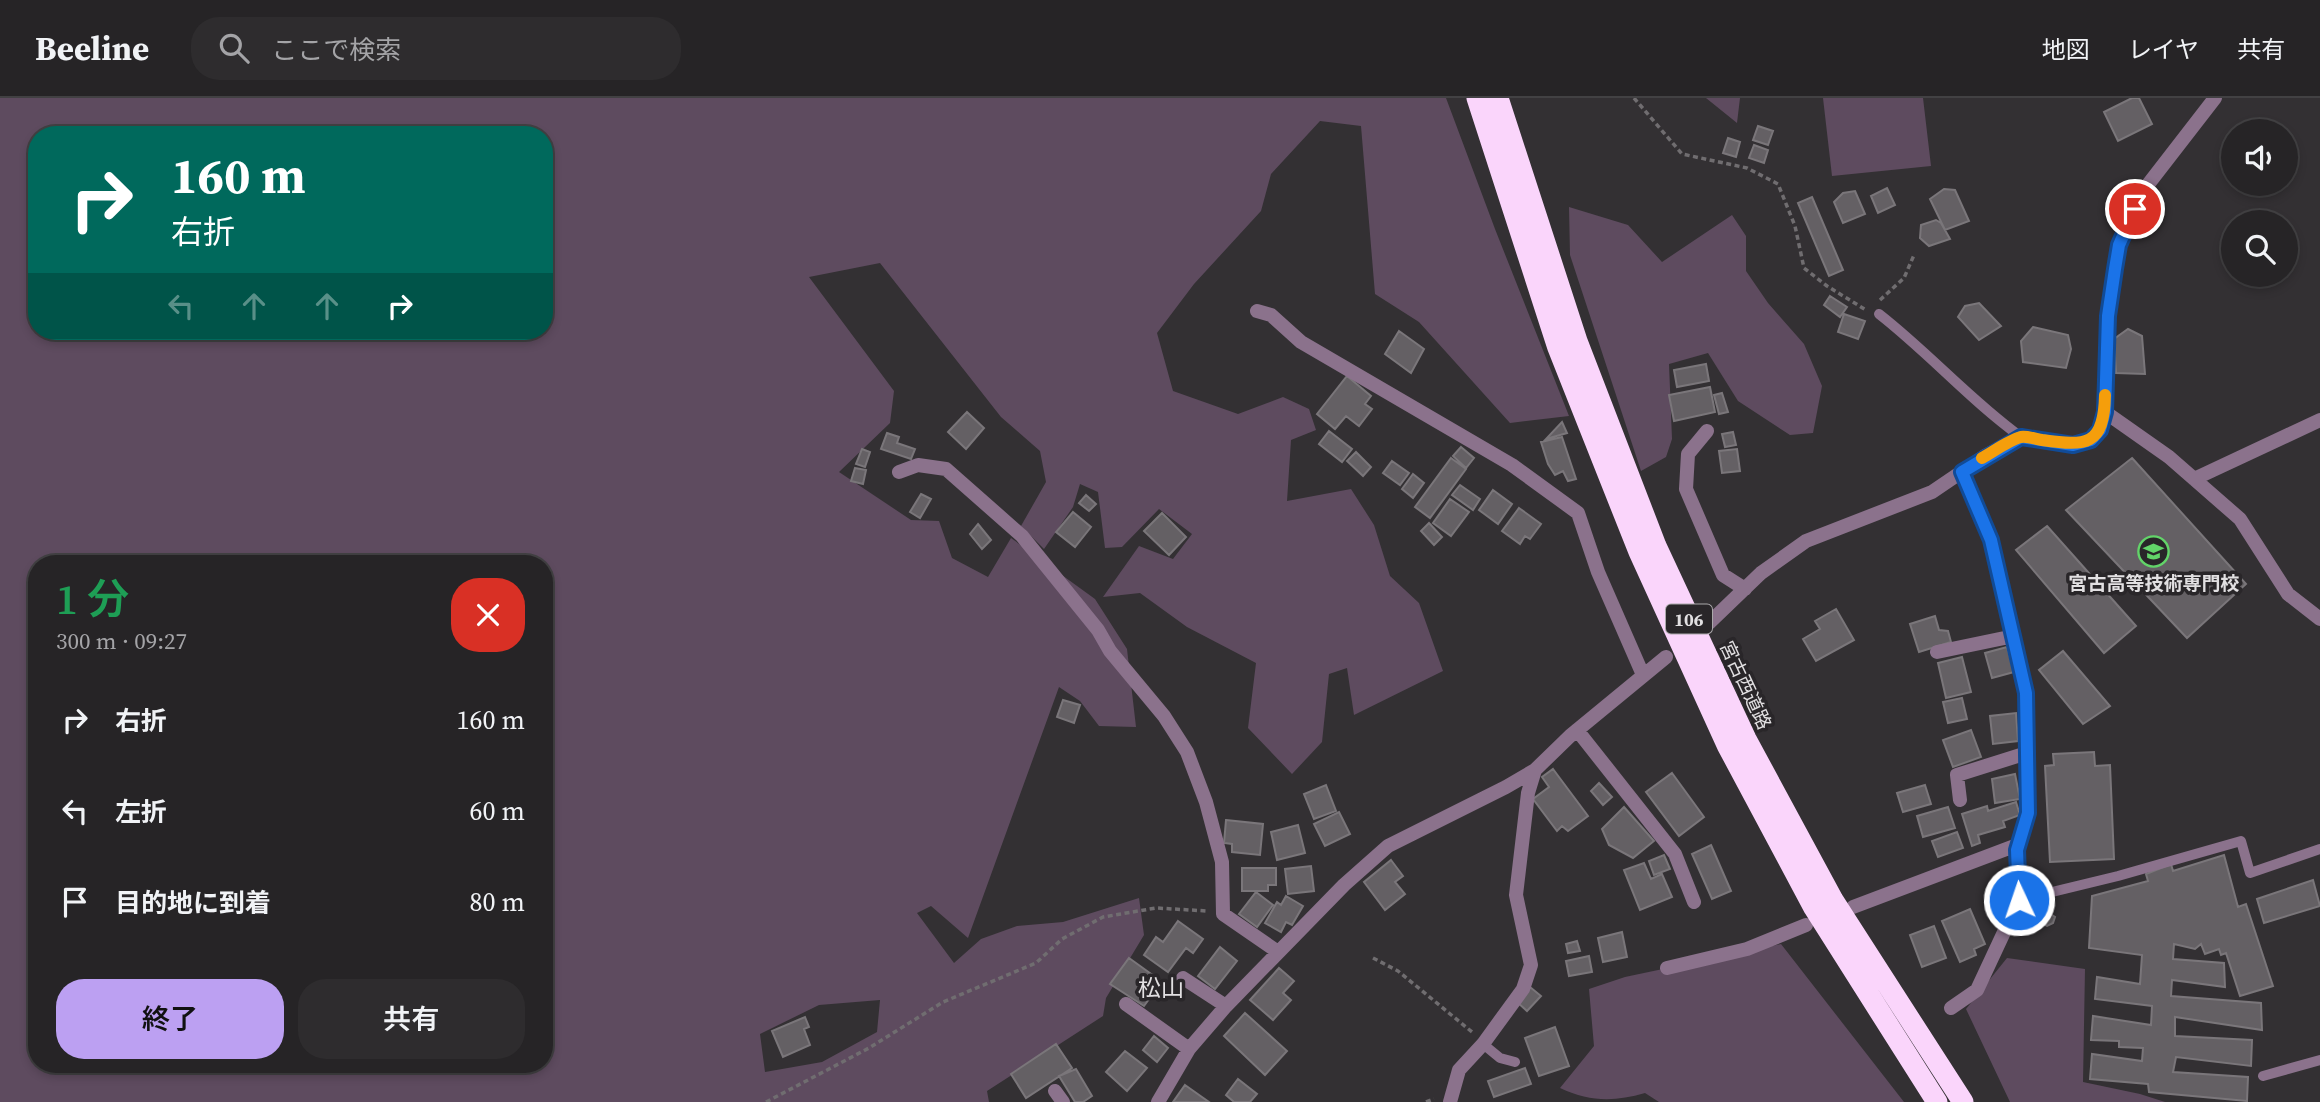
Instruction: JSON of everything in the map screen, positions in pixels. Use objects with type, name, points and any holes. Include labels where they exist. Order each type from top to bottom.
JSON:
[{"type":"highway","name":"106","points":[[1477,98],[1558,348],[1639,552],[1710,709],[1814,908],[1937,1102]]},
{"type":"highway","name":"宮古西道路","points":[[1498,98],[1577,341],[1656,547],[1746,739],[1827,888],[1963,1102]]},
{"type":"street","points":[[1709,623],[1761,573],[1806,541],[1932,492],[2021,437],[2073,445],[2091,440],[2100,430],[2105,412],[2108,316],[2119,245],[2143,191],[2215,98]]},
{"type":"street","points":[[1257,311],[1271,316],[1301,342],[1512,465],[1578,513],[1598,572],[1643,675]]},
{"type":"street","points":[[2105,412],[2169,457],[2240,519],[2288,594],[2320,619]]},
{"type":"street","points":[[2194,479],[2320,420]]},
{"type":"street","points":[[1707,430],[1688,454],[1686,489],[1723,575],[1745,589]]},
{"type":"street","points":[[899,472],[918,465],[946,469],[1021,536],[1098,630],[1110,650],[1164,716],[1187,752],[1206,802],[1222,862],[1223,914],[1278,952]]},
{"type":"street","points":[[1951,1008],[1977,990],[2019,900],[2018,845],[2028,813],[2026,693],[1991,540],[1962,472]]},
{"type":"street","points":[[1937,652],[2014,636]]},
{"type":"street","points":[[1158,1102],[1189,1049],[1226,1006],[1344,884],[1388,846],[1535,770],[1577,730],[1667,656]]},
{"type":"street","points":[[1577,730],[1675,854],[1694,902]]},
{"type":"street","points":[[1960,800],[1957,775],[2027,753]]},
{"type":"street","points":[[1450,1102],[1459,1070],[1483,1044],[1523,989],[1531,965],[1516,895],[1528,793],[1535,770]]},
{"type":"street","points":[[1853,908],[2018,845]]},
{"type":"street","points":[[1667,968],[1747,949],[1806,925]]},
{"type":"street","points":[[1183,978],[1226,1006]]},
{"type":"street","points":[[1126,1004],[1189,1049]]},
{"type":"lane","points":[[1879,314],[2021,437]]},
{"type":"lane","points":[[2019,900],[2118,876],[2241,841],[2250,873],[2320,849]]},
{"type":"lane","points":[[1483,1044],[1500,1058],[1515,1062]]},
{"type":"lane","points":[[2263,1076],[2320,1060]]},
{"type":"path","points":[[1634,98],[1682,154],[1747,168],[1778,184],[1795,226],[1804,268],[1864,310],[1879,314],[1878,303],[1904,278],[1914,255]]},
{"type":"path","points":[[766,1102],[869,1048],[943,1002],[1036,962],[1062,939],[1103,917],[1156,908],[1192,909],[1223,914]]},
{"type":"path","points":[[1373,958],[1398,971],[1464,1023],[1483,1044]]},
{"type":"shaded area","points":[[0,98],[1446,98],[1569,416],[1510,423],[1419,322],[1375,294],[1361,126],[1320,121],[1271,174],[1261,211],[1194,284],[1157,333],[1173,391],[1238,414],[1283,397],[1309,409],[1316,430],[1291,440],[1287,501],[1351,489],[1374,525],[1390,576],[1419,603],[1443,671],[1354,715],[1347,668],[1329,674],[1322,742],[1292,774],[1248,728],[1256,663],[1187,627],[1140,593],[1103,597],[1139,546],[1173,559],[1192,534],[1159,509],[1122,547],[1105,548],[1098,492],[1080,484],[1073,507],[1044,549],[1021,526],[1046,482],[1040,451],[1001,417],[880,263],[809,277],[894,391],[890,423],[839,472],[911,520],[939,521],[952,558],[988,577],[1011,538],[1095,599],[1127,649],[1136,727],[1099,726],[1080,701],[1059,687],[968,938],[931,906],[917,913],[954,963],[981,939],[1017,926],[1063,922],[1139,898],[1144,935],[1106,998],[1103,1016],[987,1091],[989,1102],[0,1102]],"holes":[[[880,1000],[877,1032],[822,1062],[765,1072],[760,1034],[819,1005]]]},
{"type":"shaded area","points":[[1706,98],[1740,98],[1737,123]]},
{"type":"shaded area","points":[[1823,98],[1923,98],[1931,166],[1832,176]]},
{"type":"shaded area","points":[[1569,207],[1628,225],[1662,262],[1732,215],[1746,236],[1746,271],[1768,303],[1804,344],[1822,386],[1813,433],[1790,435],[1738,401],[1708,353],[1669,364],[1672,439],[1666,457],[1641,471],[1570,255]]},
{"type":"shaded area","points":[[1781,944],[1904,1102],[1659,1102],[1645,1093],[1602,1099],[1582,1096],[1560,1088],[1594,1046],[1589,989],[1625,977]]},
{"type":"shaded area","points":[[2007,958],[2085,969],[2083,1082],[2165,1102],[2010,1102],[1966,1009]]},
{"type":"building","points":[[2132,98],[2139,98],[2152,124],[2118,141],[2104,112]]},
{"type":"building","points":[[1758,126],[1773,131],[1768,145],[1753,140]]},
{"type":"building","points":[[1728,138],[1740,142],[1736,157],[1723,153]]},
{"type":"building","points":[[1754,145],[1768,150],[1764,163],[1749,158]]},
{"type":"building","points":[[1887,188],[1895,205],[1878,213],[1871,196]]},
{"type":"building","points":[[1944,189],[1955,190],[1969,221],[1945,230],[1930,199]]},
{"type":"building","points":[[1855,191],[1865,214],[1843,223],[1834,202],[1843,193]]},
{"type":"building","points":[[1812,197],[1843,270],[1829,276],[1798,203]]},
{"type":"building","points":[[1936,220],[1941,223],[1950,239],[1929,246],[1920,238],[1921,225]]},
{"type":"building","points":[[1830,296],[1847,307],[1840,317],[1824,305]]},
{"type":"building","points":[[1979,303],[2001,326],[1979,340],[1958,317],[1965,306]]},
{"type":"building","points":[[1844,314],[1865,321],[1858,339],[1838,332]]},
{"type":"building","points":[[2033,327],[2068,335],[2071,349],[2066,368],[2023,362],[2021,341]]},
{"type":"building","points":[[2128,329],[2142,336],[2145,374],[2116,373],[2114,339]]},
{"type":"building","points":[[1399,331],[1424,349],[1411,373],[1385,354]]},
{"type":"building","points":[[1706,364],[1709,381],[1677,387],[1674,370]]},
{"type":"building","points":[[1347,376],[1371,396],[1365,404],[1372,409],[1359,426],[1346,416],[1335,429],[1317,414]]},
{"type":"building","points":[[1710,387],[1715,412],[1674,421],[1669,395]]},
{"type":"building","points":[[1722,393],[1728,412],[1719,414],[1714,395]]},
{"type":"building","points":[[967,412],[984,428],[966,449],[948,432]]},
{"type":"building","points":[[1562,422],[1567,433],[1546,439]]},
{"type":"building","points":[[1329,431],[1352,449],[1342,462],[1319,444]]},
{"type":"building","points":[[1733,432],[1736,445],[1725,447],[1722,434]]},
{"type":"building","points":[[887,433],[899,437],[897,443],[915,449],[911,459],[881,449]]},
{"type":"building","points":[[1562,437],[1576,479],[1568,481],[1563,471],[1555,475],[1548,464],[1541,442]]},
{"type":"building","points":[[1461,447],[1474,458],[1466,468],[1453,456]]},
{"type":"building","points":[[862,449],[870,452],[865,467],[856,464]]},
{"type":"building","points":[[1737,449],[1740,471],[1722,473],[1719,451]]},
{"type":"building","points":[[1356,452],[1371,467],[1363,476],[1347,461]]},
{"type":"building","points":[[1451,458],[1466,469],[1430,518],[1415,507]]},
{"type":"building","name":"宮古高等技術専門校","points":[[2132,458],[2246,584],[2187,638],[2066,510]]},
{"type":"building","points":[[1392,461],[1409,473],[1400,485],[1383,473]]},
{"type":"building","points":[[855,468],[866,470],[863,484],[851,481]]},
{"type":"building","points":[[1413,474],[1424,483],[1413,498],[1402,489]]},
{"type":"building","points":[[1460,485],[1480,499],[1473,510],[1452,495]]},
{"type":"building","points":[[1493,490],[1512,504],[1498,524],[1479,510]]},
{"type":"building","points":[[921,494],[931,499],[920,518],[910,512]]},
{"type":"building","points":[[1086,495],[1096,504],[1089,511],[1079,503]]},
{"type":"building","points":[[1450,499],[1469,512],[1451,536],[1433,523]]},
{"type":"building","points":[[1519,508],[1541,524],[1530,539],[1525,536],[1520,544],[1502,531]]},
{"type":"building","points":[[1073,512],[1091,527],[1075,547],[1056,532]]},
{"type":"building","points":[[1162,513],[1186,537],[1169,555],[1144,531]]},
{"type":"building","points":[[1429,523],[1442,537],[1434,545],[1421,531]]},
{"type":"building","points":[[978,524],[991,540],[982,549],[970,534]]},
{"type":"building","points":[[2047,526],[2136,626],[2104,653],[2016,550]]},
{"type":"building","points":[[1836,609],[1854,640],[1816,661],[1803,639],[1820,629],[1815,621]]},
{"type":"building","points":[[1935,616],[1939,630],[1948,631],[1951,642],[1919,652],[1910,624]]},
{"type":"building","points":[[2007,647],[2014,672],[1992,678],[1985,653]]},
{"type":"building","points":[[2063,651],[2110,706],[2083,724],[2039,670]]},
{"type":"building","points":[[1962,657],[1971,692],[1946,698],[1938,663]]},
{"type":"building","points":[[1962,698],[1967,719],[1948,723],[1943,702]]},
{"type":"building","points":[[1063,700],[1080,705],[1074,723],[1057,717]]},
{"type":"building","points":[[2016,713],[2018,741],[1993,744],[1990,716]]},
{"type":"building","points":[[1971,730],[1981,757],[1953,767],[1943,740]]},
{"type":"building","points":[[2094,752],[2095,766],[2110,765],[2114,859],[2050,862],[2045,766],[2054,765],[2053,754]]},
{"type":"building","points":[[1553,769],[1588,816],[1568,831],[1562,826],[1557,831],[1533,799],[1549,787],[1542,777]]},
{"type":"building","points":[[1672,773],[1704,817],[1679,836],[1646,792]]},
{"type":"building","points":[[2015,774],[2020,799],[1995,803],[1992,779]]},
{"type":"building","points":[[1599,783],[1612,797],[1603,805],[1591,791]]},
{"type":"building","points":[[1326,785],[1336,811],[1314,819],[1304,794]]},
{"type":"building","points":[[1925,785],[1931,804],[1903,812],[1897,793]]},
{"type":"building","points":[[2016,802],[2020,815],[2003,821],[2005,827],[1978,835],[1980,843],[1972,846],[1962,814],[1987,806],[1988,811]]},
{"type":"building","points":[[1624,807],[1654,841],[1633,858],[1609,845],[1602,829]]},
{"type":"building","points":[[1948,807],[1955,828],[1923,837],[1917,816]]},
{"type":"building","points":[[1339,812],[1350,834],[1325,846],[1314,824]]},
{"type":"building","points":[[1226,820],[1263,824],[1260,855],[1232,852],[1232,844],[1224,843]]},
{"type":"building","points":[[1298,825],[1305,853],[1277,860],[1271,832]]},
{"type":"building","points":[[1957,832],[1963,848],[1938,857],[1932,841]]},
{"type":"building","points":[[1711,845],[1731,891],[1712,899],[1692,854]]},
{"type":"building","points":[[1664,855],[1670,869],[1654,875],[1649,861]]},
{"type":"building","points":[[2224,855],[2238,907],[2246,904],[2273,986],[2240,996],[2226,953],[2221,955],[2219,949],[2205,954],[2201,944],[2195,949],[2174,944],[2173,959],[2224,963],[2225,987],[2172,980],[2171,996],[2261,1003],[2262,1030],[2175,1017],[2175,1036],[2252,1040],[2251,1066],[2176,1057],[2173,1072],[2248,1077],[2247,1101],[2149,1092],[2148,1084],[2090,1079],[2092,1054],[2142,1061],[2143,1048],[2119,1047],[2119,1041],[2091,1040],[2093,1016],[2151,1025],[2152,1006],[2095,999],[2097,977],[2140,984],[2142,955],[2089,948],[2092,896],[2148,881],[2146,874],[2171,864],[2173,871]]},
{"type":"building","points":[[1391,860],[1403,876],[1395,882],[1405,894],[1385,910],[1364,882]]},
{"type":"building","points":[[1644,863],[1651,879],[1662,874],[1672,897],[1640,910],[1624,870]]},
{"type":"building","points":[[1311,866],[1314,891],[1288,894],[1285,869]]},
{"type":"building","points":[[1242,868],[1276,868],[1276,885],[1268,885],[1268,891],[1242,891]]},
{"type":"building","points":[[2313,880],[2320,906],[2264,923],[2257,899]]},
{"type":"building","points":[[1256,892],[1273,905],[1257,927],[1239,914]]},
{"type":"building","points":[[1286,896],[1303,906],[1292,925],[1286,922],[1281,932],[1265,923],[1277,902],[1281,905]]},
{"type":"building","points":[[1970,909],[1985,944],[1974,949],[1976,955],[1960,962],[1942,921]]},
{"type":"building","points":[[2049,913],[2055,917],[2053,923],[2047,926],[2041,923],[2041,915]]},
{"type":"building","points":[[1178,921],[1203,939],[1193,953],[1186,948],[1168,972],[1144,955],[1156,937],[1163,942]]},
{"type":"building","points":[[1934,926],[1946,958],[1922,967],[1910,935]]},
{"type":"building","points":[[1622,932],[1627,957],[1603,962],[1598,938]]},
{"type":"building","points":[[1577,941],[1580,951],[1568,953],[1566,944]]},
{"type":"building","points":[[1220,947],[1237,961],[1215,989],[1198,976]]},
{"type":"building","points":[[1589,956],[1592,972],[1569,976],[1566,961]]},
{"type":"building","points":[[1129,958],[1172,989],[1167,997],[1155,991],[1144,1006],[1110,984]]},
{"type":"building","points":[[1279,968],[1294,981],[1283,993],[1291,1000],[1273,1020],[1250,1000]]},
{"type":"building","points":[[1530,987],[1541,996],[1527,1011],[1517,1002]]},
{"type":"building","points":[[1245,1013],[1287,1051],[1265,1075],[1224,1036]]},
{"type":"building","points":[[805,1017],[809,1027],[804,1029],[810,1045],[783,1057],[772,1031]]},
{"type":"building","points":[[1555,1027],[1569,1066],[1539,1076],[1525,1038]]},
{"type":"building","points":[[1154,1036],[1168,1048],[1157,1062],[1143,1050]]},
{"type":"building","points":[[1056,1044],[1072,1068],[1026,1098],[1011,1074]]},
{"type":"building","points":[[1125,1051],[1147,1068],[1127,1091],[1106,1072]]},
{"type":"building","points":[[1525,1068],[1531,1084],[1494,1097],[1488,1081]]},
{"type":"building","points":[[1076,1069],[1092,1096],[1083,1102],[1075,1102],[1059,1076]]},
{"type":"building","points":[[1238,1079],[1257,1094],[1250,1102],[1234,1102],[1226,1095]]},
{"type":"building","points":[[1185,1085],[1209,1102],[1173,1102]]},
{"type":"slow traffic","points":[[1982,458],[2021,437],[2073,445],[2091,440],[2100,430],[2105,412],[2105,395]]},
{"type":"place","name":"宮古高等技術専門校","points":[[2154,552]]},
{"type":"district","name":"松山","points":[[1161,988]]},
{"type":"route","points":[[2019,900],[2017,850],[2028,813],[2026,693],[1991,540],[1962,472],[2021,437],[2073,445],[2091,440],[2100,430],[2105,412],[2108,316],[2115,269],[2119,245],[2135,209]]}]
